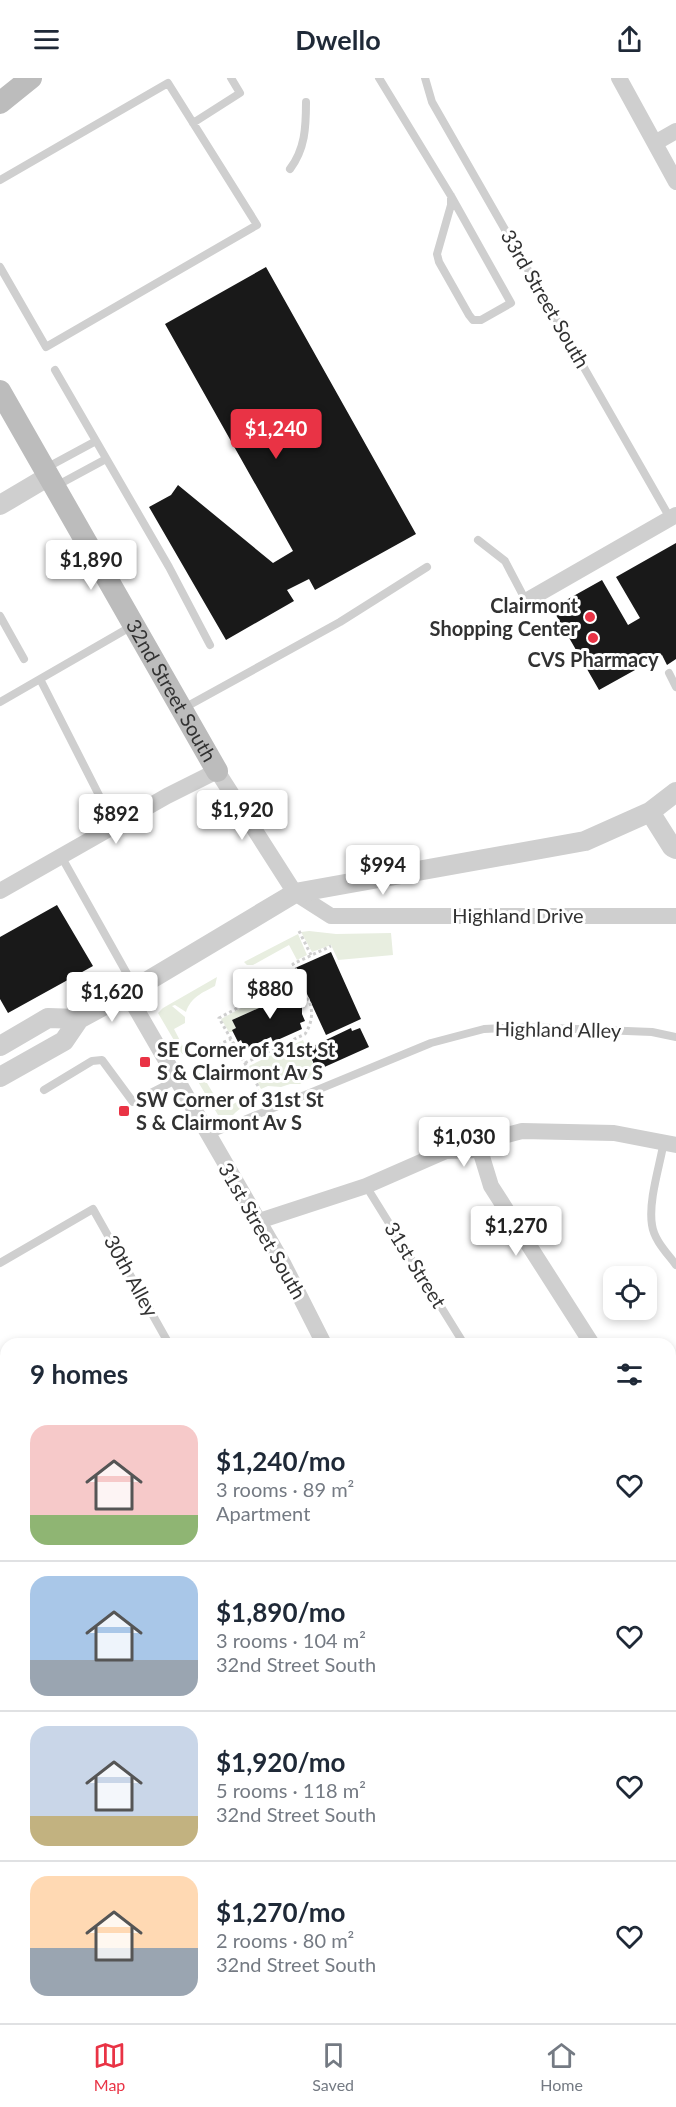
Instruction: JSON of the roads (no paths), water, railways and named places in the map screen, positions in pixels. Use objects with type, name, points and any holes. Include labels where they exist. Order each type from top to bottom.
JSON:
[{"type":"main road","points":[[0,103],[31,78]]},
{"type":"main road","name":"32nd Street South","points":[[0,391],[217,771]]},
{"type":"street","points":[[619,78],[676,182]]},
{"type":"street","points":[[655,143],[676,131]]},
{"type":"street","points":[[0,505],[50,477]]},
{"type":"street","points":[[526,601],[673,517]]},
{"type":"street","points":[[0,891],[167,796],[217,771]]},
{"type":"street","name":"32nd Street South","points":[[217,771],[295,893]]},
{"type":"street","points":[[0,1046],[48,1018],[79,1018],[131,991],[295,893],[585,841],[650,812],[676,792]]},
{"type":"street","points":[[650,812],[672,848],[676,849]]},
{"type":"street","name":"Highland Drive","points":[[295,893],[331,916],[676,916]]},
{"type":"street","name":"31st Street South","points":[[131,991],[176,1080],[284,1265],[321,1338]]},
{"type":"street","points":[[0,1077],[64,1041],[79,1018]]},
{"type":"street","points":[[259,1221],[366,1186],[446,1151],[480,1150],[499,1137],[522,1131],[614,1133],[670,1143]]},
{"type":"street","points":[[480,1150],[491,1186],[588,1338]]},
{"type":"lane","points":[[193,123],[240,93],[231,78]]},
{"type":"lane","points":[[379,78],[451,196],[511,303],[481,320],[473,320],[469,315],[439,262],[437,254],[451,205],[451,196]]},
{"type":"lane","name":"33rd Street South","points":[[425,78],[432,102],[673,517]]},
{"type":"lane","points":[[0,180],[168,83],[257,225],[46,347],[0,267]]},
{"type":"lane","points":[[290,169],[300,155],[306,120],[306,102]]},
{"type":"lane","points":[[55,370],[169,567],[210,645]]},
{"type":"lane","points":[[50,477],[96,441]]},
{"type":"lane","points":[[50,477],[106,459]]},
{"type":"lane","points":[[478,540],[505,561],[526,601]]},
{"type":"lane","points":[[182,709],[339,622],[428,567]]},
{"type":"lane","points":[[0,616],[24,659]]},
{"type":"lane","points":[[0,702],[132,625]]},
{"type":"lane","points":[[669,674],[676,687]]},
{"type":"lane","points":[[40,679],[104,805]]},
{"type":"lane","points":[[61,856],[131,991]]},
{"type":"lane","name":"Highland Alley","points":[[207,1135],[431,1043],[484,1029],[525,1027],[652,1032],[676,1037]]},
{"type":"lane","points":[[44,1090],[92,1061],[102,1060],[133,1102],[176,1080]]},
{"type":"lane","points":[[670,1143],[652,1207],[652,1226],[659,1243],[676,1264]]},
{"type":"lane","name":"31st Street","points":[[366,1186],[460,1338]]},
{"type":"lane","name":"30th Alley","points":[[0,1263],[93,1209],[166,1338]]},
{"type":"place","name":"Clairmont Shopping Center","points":[[590,617]]},
{"type":"place","name":"CVS Pharmacy","points":[[593,638]]},
{"type":"place","name":"SE Corner of 31st St S & Clairmont Av S","points":[[145,1062]]},
{"type":"place","name":"SW Corner of 31st St S & Clairmont Av S","points":[[124,1111]]}]
